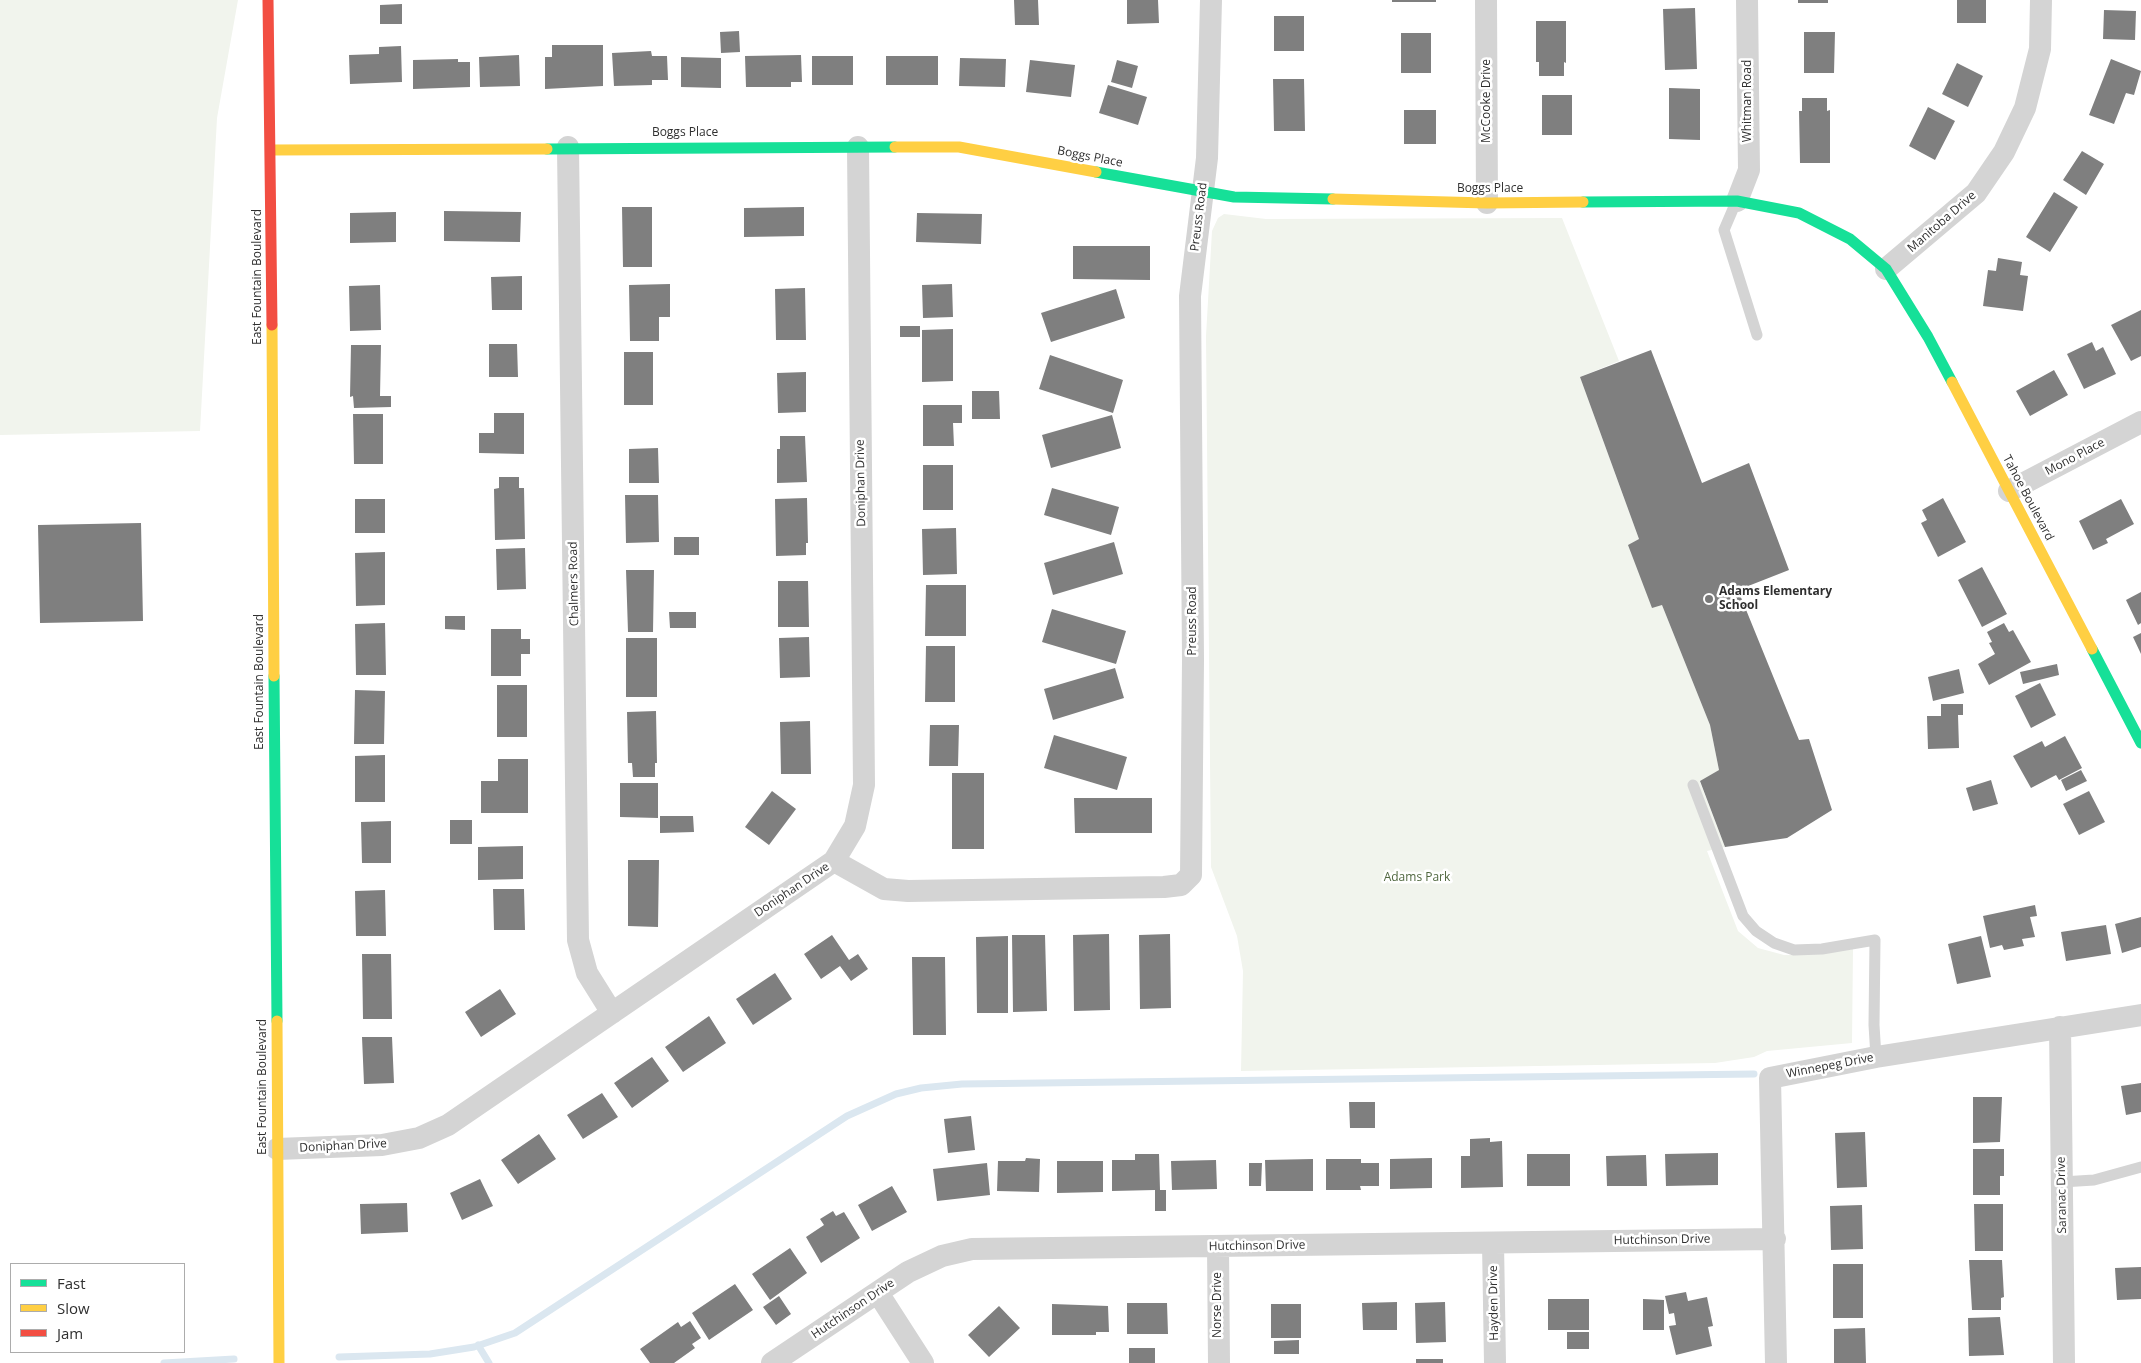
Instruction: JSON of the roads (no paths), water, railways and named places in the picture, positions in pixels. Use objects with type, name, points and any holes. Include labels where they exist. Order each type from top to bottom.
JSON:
[{"type":"street","name":"East Fountain Boulevard","points":[[268,0],[271,150],[279,1363]]},
{"type":"street","name":"Preuss Road","points":[[834,861],[884,889],[908,891],[1164,887],[1181,885],[1191,875],[1193,650],[1190,296],[1208,128],[1212,0]]},
{"type":"street","name":"McCooke Drive","points":[[1486,0],[1487,203]]},
{"type":"street","name":"Whitman Road","points":[[1737,200],[1749,170],[1747,0]]},
{"type":"street","name":"Manitoba Drive","points":[[1886,269],[1976,193],[2004,152],[2025,108],[2040,49],[2041,0]]},
{"type":"street","name":"Boggs Place","points":[[271,150],[568,147],[959,147],[1234,197],[1487,203],[1737,200],[1799,213],[1850,239],[1886,269]]},
{"type":"street","name":"Chalmers Road","points":[[568,147],[578,940],[587,973],[612,1014]]},
{"type":"street","name":"Doniphan Drive","points":[[277,1149],[382,1145],[419,1138],[448,1124],[834,861],[855,826],[864,785],[858,147]]},
{"type":"street","name":"Tahoe Boulevard","points":[[1886,269],[1928,337],[2139,734]]},
{"type":"street","name":"Mono Place","points":[[2009,491],[2141,422]]},
{"type":"street","name":"Winnepeg Drive","points":[[1776,1363],[1775,1239],[1770,1078],[1876,1058],[2141,1015]]},
{"type":"street","name":"Saranac Drive","points":[[2060,1027],[2064,1363]]},
{"type":"street","name":"Hutchinson Drive","points":[[772,1363],[908,1272],[942,1256],[972,1249],[1775,1239]]},
{"type":"street","name":"Hayden Drive","points":[[1493,1242],[1495,1363]]},
{"type":"street","name":"Norse Drive","points":[[1218,1246],[1219,1363]]},
{"type":"street","points":[[878,1293],[923,1363]]},
{"type":"lane","points":[[1737,200],[1724,230],[1757,335]]},
{"type":"lane","points":[[1693,785],[1743,916],[1756,931],[1774,943],[1794,950],[1822,949],[1875,940],[1874,1024],[1876,1058]]},
{"type":"lane","points":[[2062,1182],[2094,1180],[2141,1167]]},
{"type":"waterway","points":[[339,1357],[430,1354],[474,1347],[515,1333],[847,1116],[896,1094],[921,1088],[962,1084],[1754,1074]]},
{"type":"waterway","points":[[478,1345],[489,1363]]},
{"type":"waterway","points":[[164,1363],[234,1359]]},
{"type":"place","name":"Adams Elementary School","points":[[1709,599]]},
{"type":"park label","name":"Adams Park","points":[[1417,878]]}]
